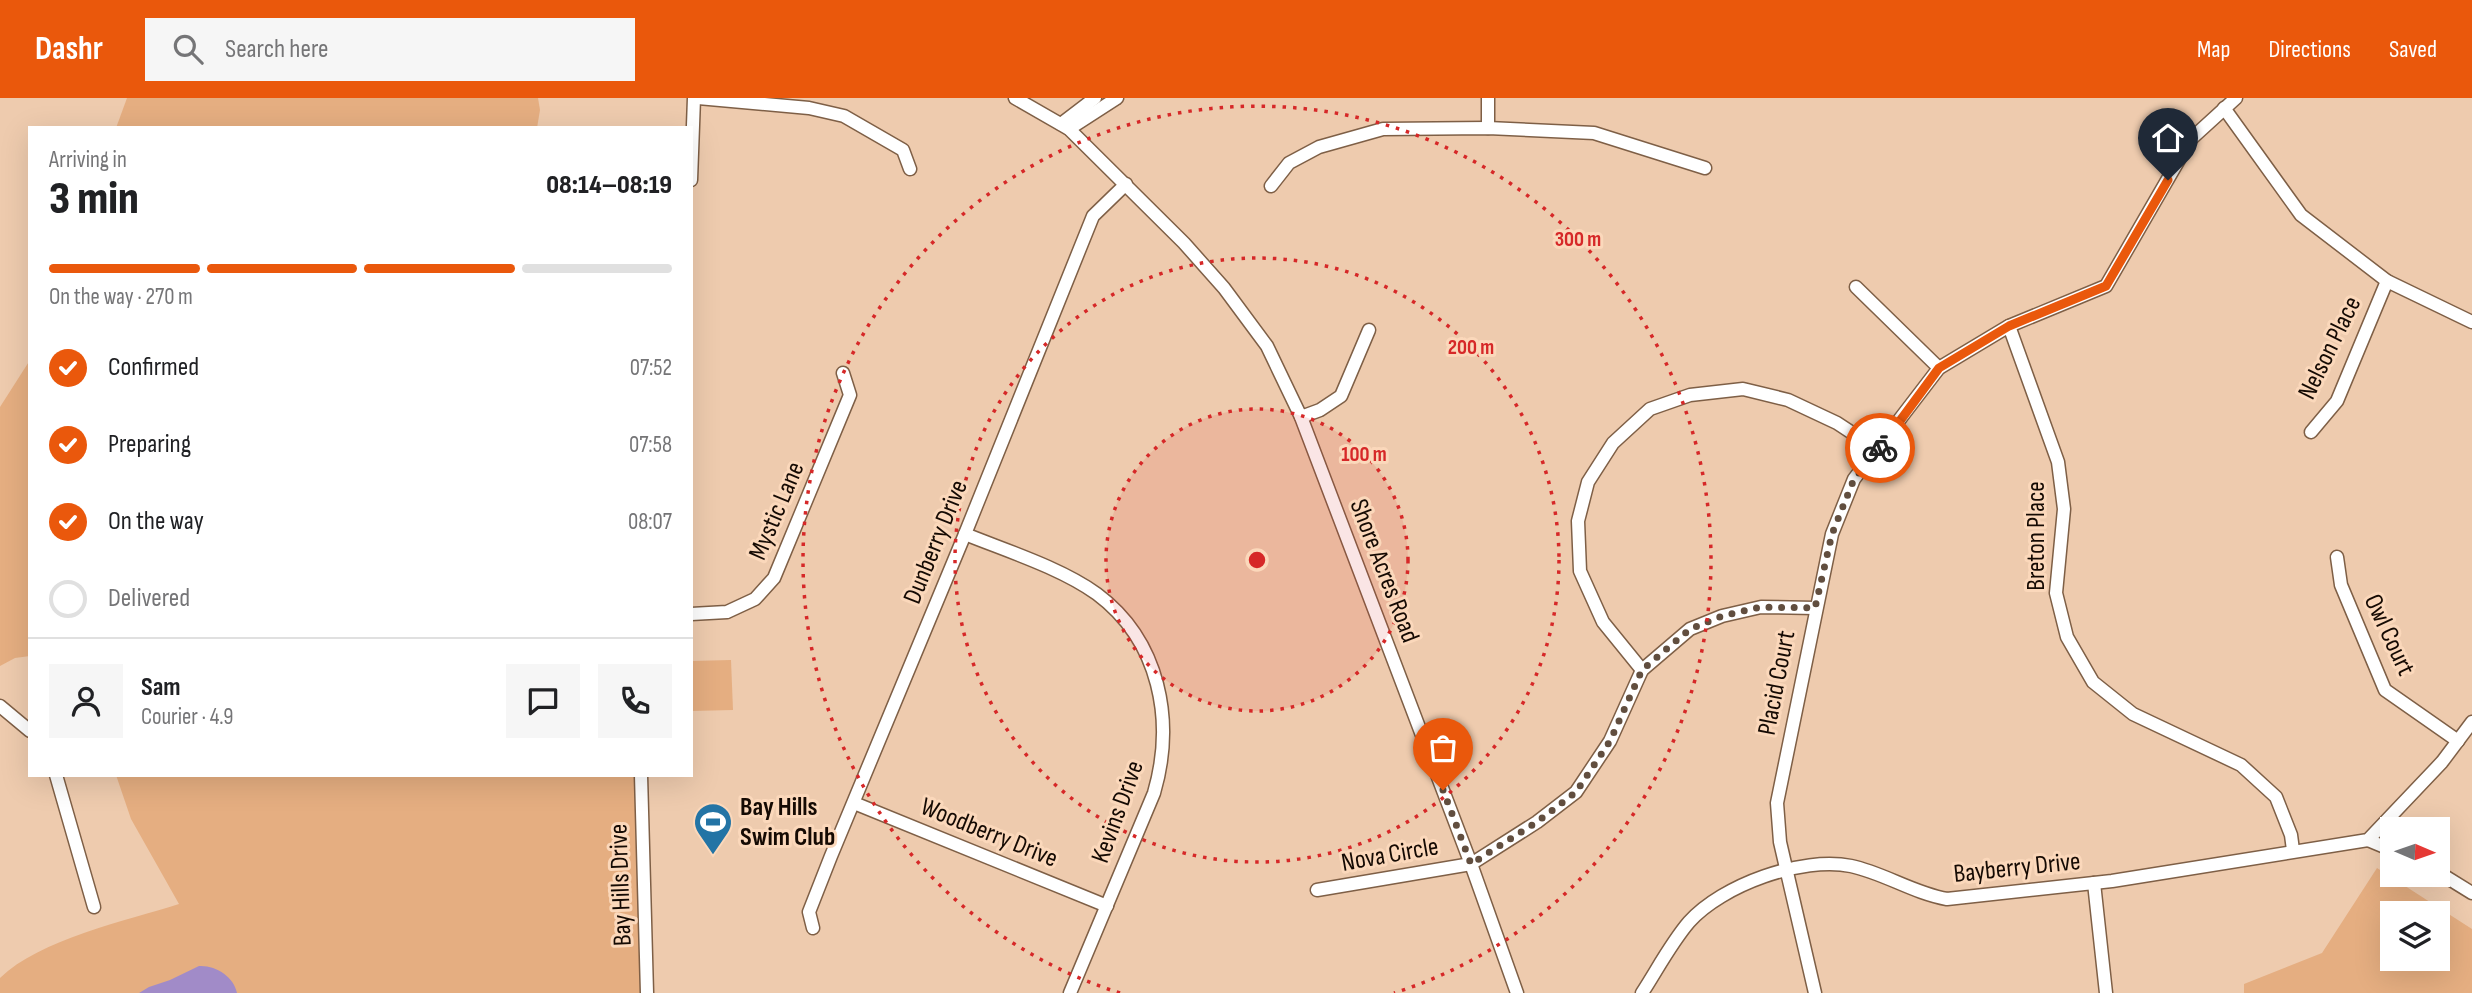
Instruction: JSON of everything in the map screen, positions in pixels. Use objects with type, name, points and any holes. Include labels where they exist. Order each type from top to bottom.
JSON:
[{"type":"street","points":[[693,147],[696,98],[809,108],[844,116],[903,150],[910,169]]},
{"type":"street","name":"Shore Acres Road","points":[[1015,98],[1065,126],[1126,184],[1184,243],[1267,346],[1301,417],[1471,864],[1517,993]]},
{"type":"street","points":[[1065,126],[1095,98]]},
{"type":"street","points":[[1065,126],[1118,98]]},
{"type":"street","points":[[1488,98],[1488,128]]},
{"type":"street","name":"Placid Court","points":[[1815,993],[1780,842],[1777,803],[1832,534],[1854,479],[1939,368],[2009,326],[2106,286],[2191,139],[2236,98]]},
{"type":"street","points":[[2224,108],[2301,215],[2387,281],[2472,323]]},
{"type":"street","points":[[1271,186],[1289,163],[1319,147],[1383,129],[1488,128],[1594,133],[1706,168]]},
{"type":"street","name":"Dunberry Drive","points":[[813,929],[809,912],[1093,216],[1126,184]]},
{"type":"street","name":"Nelson Place","points":[[2311,432],[2337,401],[2387,281]]},
{"type":"street","points":[[1856,287],[1939,368]]},
{"type":"street","name":"Breton Place","points":[[2009,326],[2058,462],[2064,509],[2056,593],[2067,637],[2093,682],[2133,713],[2241,765],[2276,797],[2294,850]]},
{"type":"street","points":[[1301,417],[1320,410],[1341,396],[1369,330]]},
{"type":"street","name":"Mystic Lane","points":[[693,614],[727,612],[755,599],[774,578],[850,395],[843,373]]},
{"type":"street","points":[[1642,670],[1603,622],[1580,571],[1578,521],[1588,482],[1613,443],[1650,409],[1690,395],[1743,389],[1788,400],[1837,423],[1878,450]]},
{"type":"street","name":"Kevins Drive","points":[[965,534],[1045,566],[1096,594],[1118,613],[1143,648],[1154,675],[1164,718],[1161,766],[1154,793],[1070,993]]},
{"type":"street","name":"Owl Court","points":[[2337,557],[2341,585],[2385,691],[2458,741]]},
{"type":"street","points":[[1471,864],[1537,822],[1576,792],[1610,741],[1642,670],[1690,629],[1722,616],[1761,607],[1815,608]]},
{"type":"street","points":[[0,706],[28,729]]},
{"type":"street","points":[[2380,845],[2368,840],[2442,762],[2472,722]]},
{"type":"street","points":[[57,777],[94,907]]},
{"type":"street","name":"Bay Hills Drive","points":[[641,777],[647,993]]},
{"type":"street","name":"Woodberry Drive","points":[[854,803],[1107,906]]},
{"type":"street","name":"Bayberry Drive","points":[[1642,993],[1689,922],[1706,906],[1744,885],[1788,870],[1821,865],[1847,865],[1930,896],[1947,899],[2094,883],[2368,840]]},
{"type":"street","name":"Nova Circle","points":[[1317,890],[1471,864]]},
{"type":"street","points":[[2450,879],[2472,893]]},
{"type":"street","points":[[2094,883],[2106,993]]},
{"type":"shaded area","points":[[127,98],[538,98],[540,110],[537,126],[117,126]]},
{"type":"shaded area","points":[[28,363],[28,656],[15,658],[0,666],[0,407]]},
{"type":"shaded area","points":[[731,660],[733,710],[693,711],[693,661]]},
{"type":"shaded area","points":[[117,777],[638,777],[636,805],[642,993],[0,993],[0,978],[37,952],[85,933],[179,904],[131,819]]},
{"type":"shaded area","points":[[2377,868],[2380,870],[2380,887],[2407,887],[2428,901],[2380,901],[2380,971],[2450,971],[2450,915],[2472,929],[2472,993],[2244,993],[2244,984],[2322,953]]},
{"type":"shaded area","points":[[199,966],[223,973],[232,982],[237,993],[139,993],[149,987]]},
{"type":"way so far","points":[[1443,790],[1471,864],[1537,822],[1576,792],[1610,741],[1642,670],[1690,629],[1722,616],[1761,607],[1815,608],[1832,534],[1854,479],[1880,448]]},
{"type":"place","name":"Bay Hills Swim Club","points":[[713,856]]},
{"type":"route","points":[[1880,448],[1939,368],[2009,326],[2106,286],[2168,180]]}]
